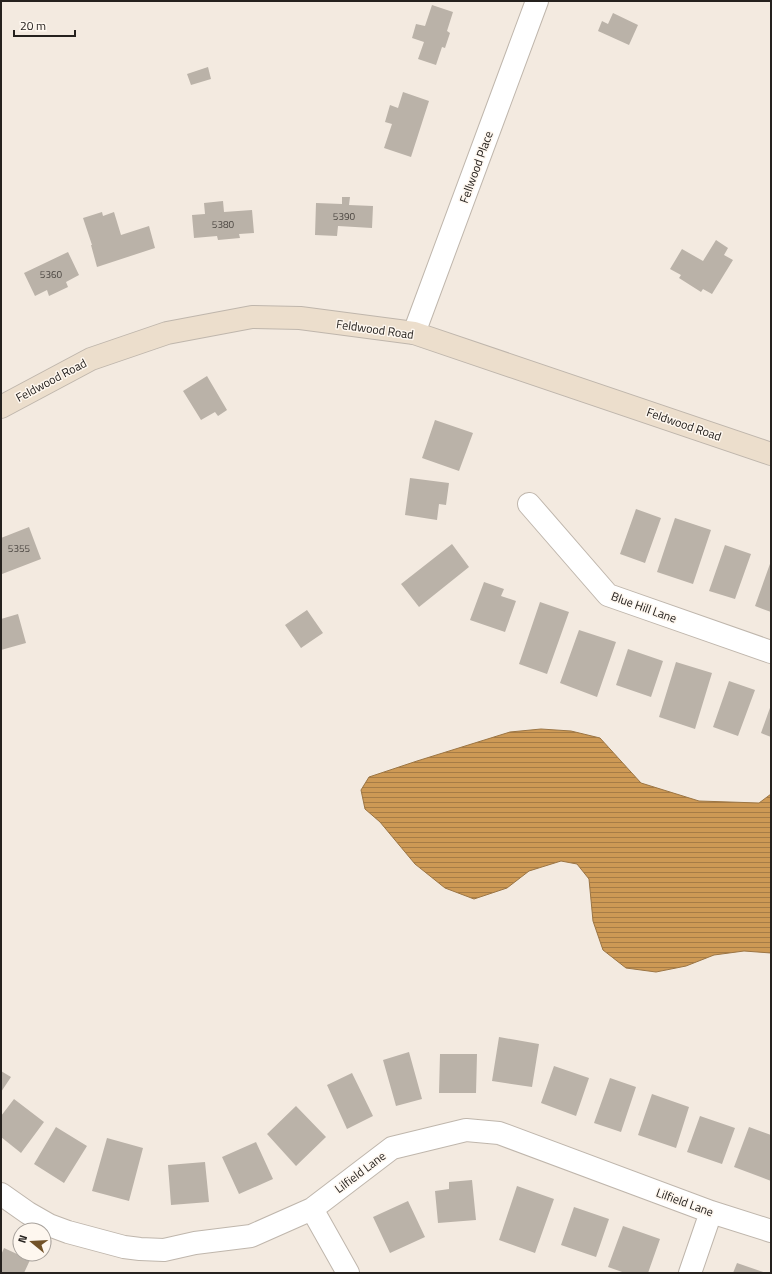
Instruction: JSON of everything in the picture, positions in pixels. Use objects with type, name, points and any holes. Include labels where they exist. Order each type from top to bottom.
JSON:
[{"type":"street","name":"Fellwood Place","points":[[414,333],[537,1]]},
{"type":"street","name":"Feldwood Road","points":[[1,407],[91,359],[167,333],[252,317],[300,318],[414,333],[771,454]]},
{"type":"street","name":"Blue Hill Lane","points":[[528,504],[608,595],[771,652]]},
{"type":"street","name":"Lilfield Lane","points":[[1,1194],[28,1213],[49,1225],[68,1232],[124,1247],[164,1250],[195,1243],[251,1236],[312,1209],[392,1148],[466,1130],[499,1133],[711,1212],[771,1231]]},
{"type":"street","points":[[312,1209],[348,1273]]},
{"type":"street","points":[[690,1273],[711,1212]]},
{"type":"shaded area","points":[[541,729],[571,731],[600,738],[641,783],[699,801],[759,803],[771,794],[771,953],[744,951],[714,955],[686,966],[656,972],[626,968],[603,950],[593,921],[589,879],[577,864],[561,861],[529,871],[507,888],[474,899],[445,888],[415,864],[380,822],[365,809],[361,790],[369,777],[510,732]]},
{"type":"building","points":[[432,5],[453,12],[447,31],[450,33],[445,48],[442,47],[436,65],[418,59],[424,42],[412,38],[416,24],[425,26]]},
{"type":"building","points":[[613,13],[638,25],[629,45],[598,31],[602,21],[608,24]]},
{"type":"building","points":[[208,67],[211,79],[191,85],[187,74]]},
{"type":"building","points":[[403,92],[429,101],[411,157],[384,148],[392,124],[385,122],[390,105],[398,108]]},
{"type":"building","points":[[342,197],[350,197],[349,205],[373,206],[372,228],[338,226],[337,236],[315,235],[316,203],[342,204]]},
{"type":"building","points":[[223,201],[224,212],[252,210],[254,233],[239,234],[240,238],[218,240],[217,236],[194,238],[192,215],[205,214],[204,203]]},
{"type":"building","points":[[102,212],[103,216],[114,212],[121,235],[149,226],[155,248],[97,267],[92,245],[83,218]]},
{"type":"building","points":[[716,240],[728,248],[724,255],[733,260],[712,294],[703,289],[701,292],[679,278],[681,275],[670,269],[682,249],[703,261]]},
{"type":"building","points":[[68,252],[79,275],[66,282],[68,287],[49,296],[47,290],[35,296],[24,273]]},
{"type":"building","points":[[207,376],[227,410],[218,416],[215,412],[201,420],[183,391]]},
{"type":"building","points":[[435,420],[473,433],[459,471],[422,458]]},
{"type":"building","points":[[410,478],[449,483],[446,505],[439,504],[437,520],[405,515]]},
{"type":"building","points":[[636,509],[661,518],[645,563],[620,554]]},
{"type":"building","points":[[675,518],[711,530],[693,584],[657,572]]},
{"type":"building","points":[[29,527],[41,559],[2,574],[1,538]]},
{"type":"building","points":[[452,544],[469,567],[419,607],[401,584]]},
{"type":"building","points":[[725,545],[751,554],[735,599],[709,591]]},
{"type":"building","points":[[771,561],[771,612],[755,606]]},
{"type":"building","points":[[484,582],[504,589],[501,596],[516,601],[505,632],[470,620]]},
{"type":"building","points":[[540,602],[569,612],[547,674],[519,664]]},
{"type":"building","points":[[307,610],[323,633],[301,648],[285,625]]},
{"type":"building","points":[[18,614],[26,643],[1,650],[1,619]]},
{"type":"building","points":[[579,630],[616,642],[597,697],[560,683]]},
{"type":"building","points":[[628,649],[663,661],[651,697],[616,685]]},
{"type":"building","points":[[676,662],[712,673],[695,729],[659,717]]},
{"type":"building","points":[[729,681],[755,690],[738,736],[713,727]]},
{"type":"building","points":[[771,705],[771,737],[761,733]]},
{"type":"building","points":[[499,1037],[539,1044],[532,1087],[492,1081]]},
{"type":"building","points":[[409,1052],[422,1099],[396,1106],[383,1060]]},
{"type":"building","points":[[440,1054],[477,1054],[476,1093],[439,1093]]},
{"type":"building","points":[[554,1066],[589,1078],[576,1116],[541,1103]]},
{"type":"building","points":[[1,1071],[11,1077],[1,1092]]},
{"type":"building","points":[[352,1073],[373,1116],[347,1129],[327,1085]]},
{"type":"building","points":[[610,1078],[636,1087],[621,1132],[594,1123]]},
{"type":"building","points":[[652,1094],[689,1107],[676,1148],[638,1135]]},
{"type":"building","points":[[14,1099],[44,1122],[21,1153],[1,1137],[1,1116]]},
{"type":"building","points":[[296,1106],[326,1137],[296,1166],[267,1134]]},
{"type":"building","points":[[700,1116],[735,1128],[722,1164],[687,1152]]},
{"type":"building","points":[[56,1127],[87,1146],[64,1183],[34,1164]]},
{"type":"building","points":[[749,1127],[771,1135],[771,1181],[734,1167]]},
{"type":"building","points":[[107,1138],[143,1148],[129,1201],[92,1191]]},
{"type":"building","points":[[256,1142],[273,1179],[239,1194],[222,1157]]},
{"type":"building","points":[[205,1162],[209,1202],[171,1205],[168,1165]]},
{"type":"building","points":[[472,1180],[476,1220],[438,1223],[435,1191],[449,1189],[449,1182]]},
{"type":"building","points":[[517,1186],[554,1199],[535,1253],[499,1240]]},
{"type":"building","points":[[408,1201],[425,1237],[390,1253],[373,1217]]},
{"type":"building","points":[[574,1207],[609,1219],[596,1257],[561,1245]]},
{"type":"building","points":[[623,1226],[660,1239],[648,1273],[625,1273],[608,1267]]},
{"type":"building","points":[[4,1248],[12,1252],[12,1262],[29,1262],[24,1273],[1,1273],[1,1255]]},
{"type":"building","points":[[737,1263],[766,1273],[733,1273]]}]
